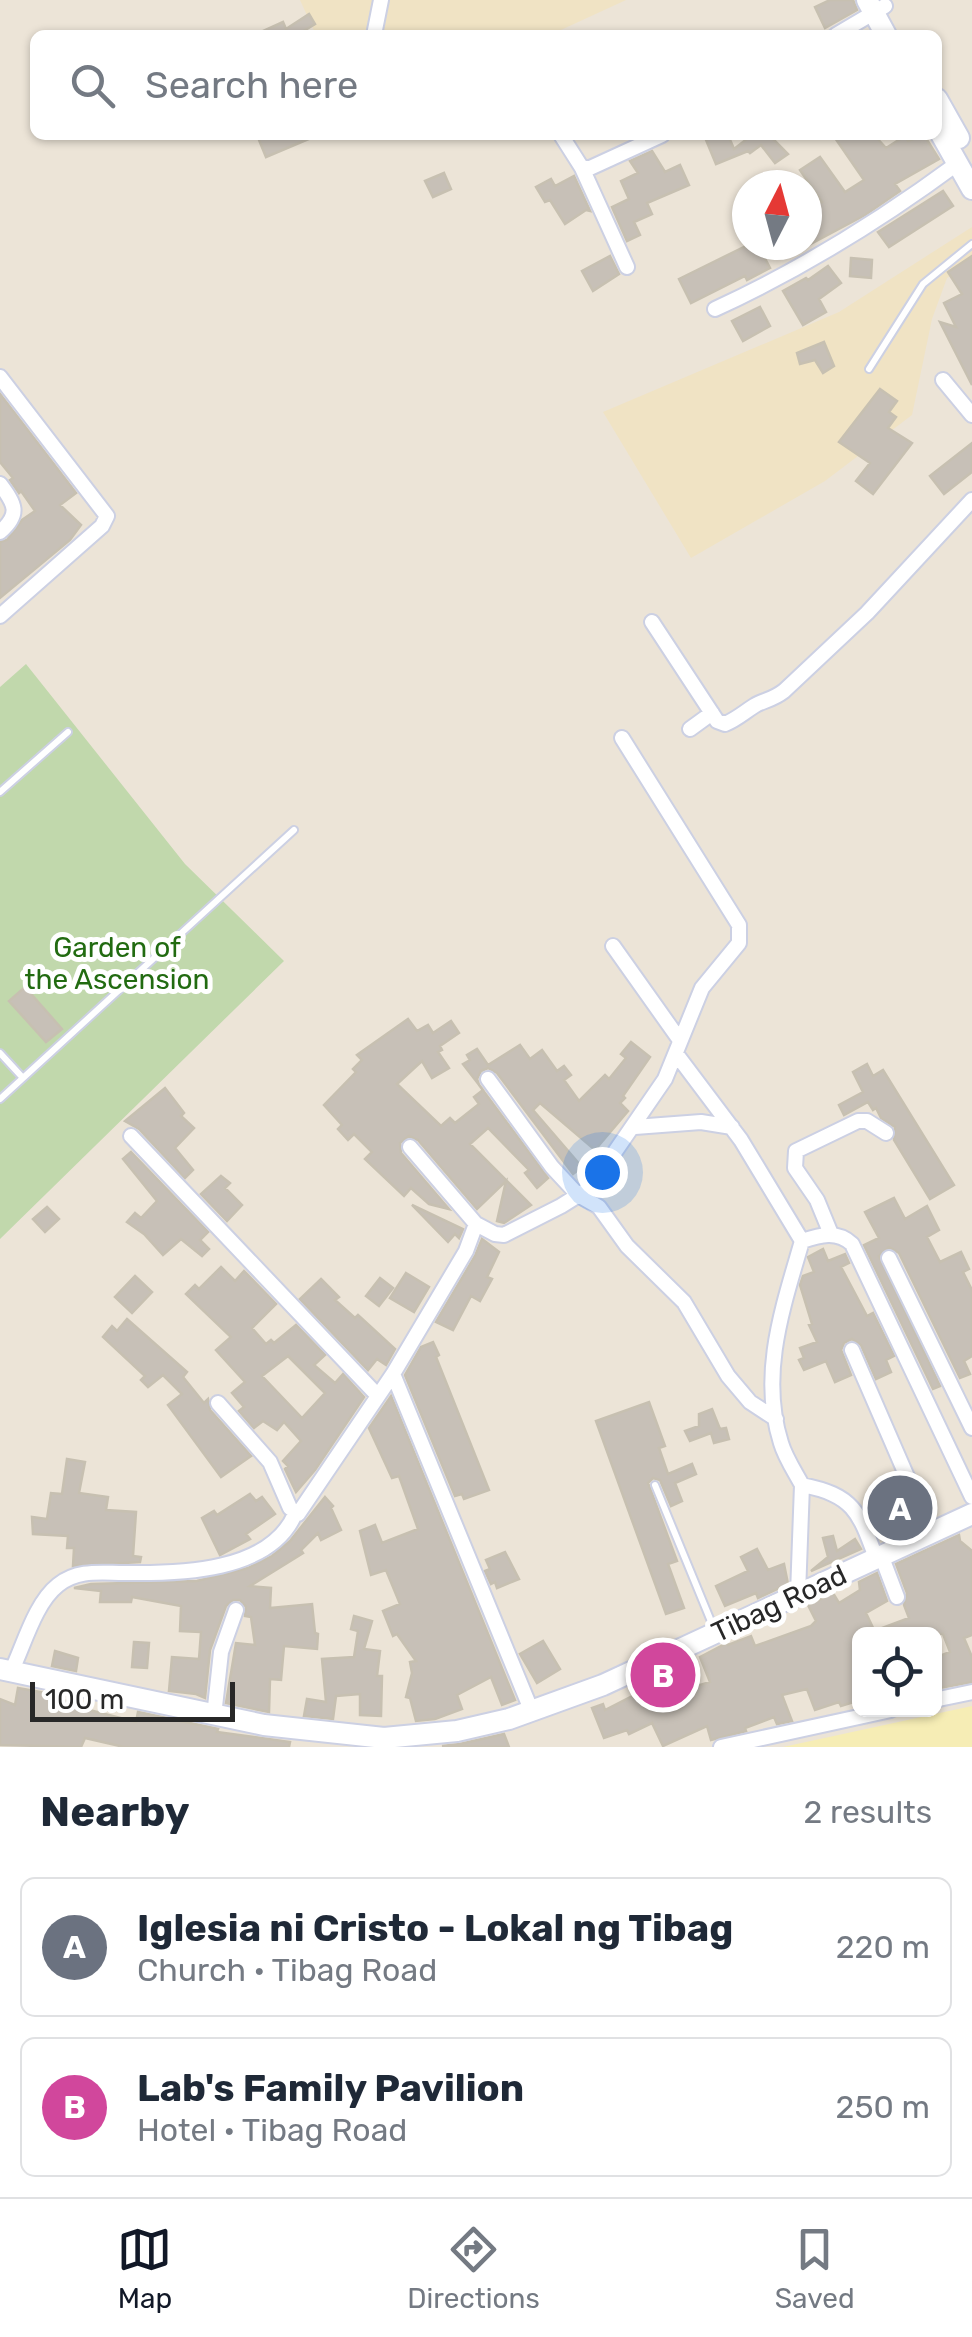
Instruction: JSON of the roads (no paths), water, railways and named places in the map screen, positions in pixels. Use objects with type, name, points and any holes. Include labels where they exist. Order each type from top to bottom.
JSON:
[{"type":"street","points":[[375,30],[382,0]]},
{"type":"street","points":[[843,30],[877,5]]},
{"type":"street","points":[[877,5],[884,30]]},
{"type":"street","points":[[877,5],[897,30]]},
{"type":"street","points":[[942,110],[965,162],[972,189]]},
{"type":"street","points":[[942,132],[965,162]]},
{"type":"street","points":[[564,140],[582,168],[627,267]]},
{"type":"street","points":[[582,168],[603,163],[651,140]]},
{"type":"street","points":[[715,308],[762,287],[849,238],[965,162]]},
{"type":"street","points":[[0,377],[107,516],[102,526],[0,616]]},
{"type":"street","points":[[943,380],[972,415]]},
{"type":"street","points":[[0,484],[13,501],[16,513],[0,532]]},
{"type":"street","points":[[652,622],[717,721],[725,724],[784,691],[867,613],[972,500]]},
{"type":"street","points":[[690,729],[712,713]]},
{"type":"street","points":[[410,1147],[476,1224],[496,1234],[504,1234],[578,1195],[600,1175],[634,1127],[677,1055],[680,1038],[702,988],[739,942],[742,934],[622,738]]},
{"type":"street","points":[[613,946],[680,1038]]},
{"type":"street","points":[[677,1055],[732,1126],[802,1241],[778,1326],[772,1371],[781,1444],[802,1485],[798,1594]]},
{"type":"street","points":[[488,1080],[533,1143],[578,1195],[599,1207],[627,1246],[684,1302],[728,1376],[750,1402],[776,1419]]},
{"type":"street","points":[[830,1234],[817,1200],[795,1168],[796,1151],[858,1121],[867,1121],[886,1133]]},
{"type":"street","points":[[634,1127],[701,1122],[732,1126]]},
{"type":"street","points":[[131,1136],[378,1396]]},
{"type":"street","points":[[6,1670],[51,1591],[70,1577],[96,1572],[184,1569],[250,1558],[272,1545],[288,1528],[294,1514],[304,1510],[393,1374],[466,1251],[476,1224]]},
{"type":"street","points":[[802,1241],[830,1234],[845,1237],[852,1244],[972,1497]]},
{"type":"street","points":[[889,1258],[972,1428]]},
{"type":"street","points":[[852,1350],[931,1532]]},
{"type":"street","points":[[393,1374],[532,1712]]},
{"type":"street","points":[[218,1402],[270,1462],[294,1514]]},
{"type":"street","points":[[802,1485],[828,1490],[846,1500],[859,1514],[897,1597]]},
{"type":"street","name":"Tibag Road","points":[[6,1670],[264,1725],[384,1738],[457,1731],[532,1712],[604,1686],[972,1514]]},
{"type":"street","points":[[214,1716],[221,1652],[236,1610]]},
{"type":"street","points":[[942,1698],[972,1692]]},
{"type":"street","points":[[721,1747],[860,1717]]},
{"type":"lane","points":[[870,368],[923,284],[972,244]]},
{"type":"lane","points":[[0,792],[68,732]]},
{"type":"lane","points":[[0,1099],[294,830]]},
{"type":"lane","points":[[0,1053],[22,1078]]},
{"type":"lane","points":[[655,1486],[716,1632]]},
{"type":"place","name":"Iglesia ni Cristo - Lokal ng Tibag","points":[[900,1508]]},
{"type":"place","name":"Lab's Family Pavilion","points":[[663,1675]]},
{"type":"park label","name":"Garden of the Ascension","points":[[117,963]]}]
